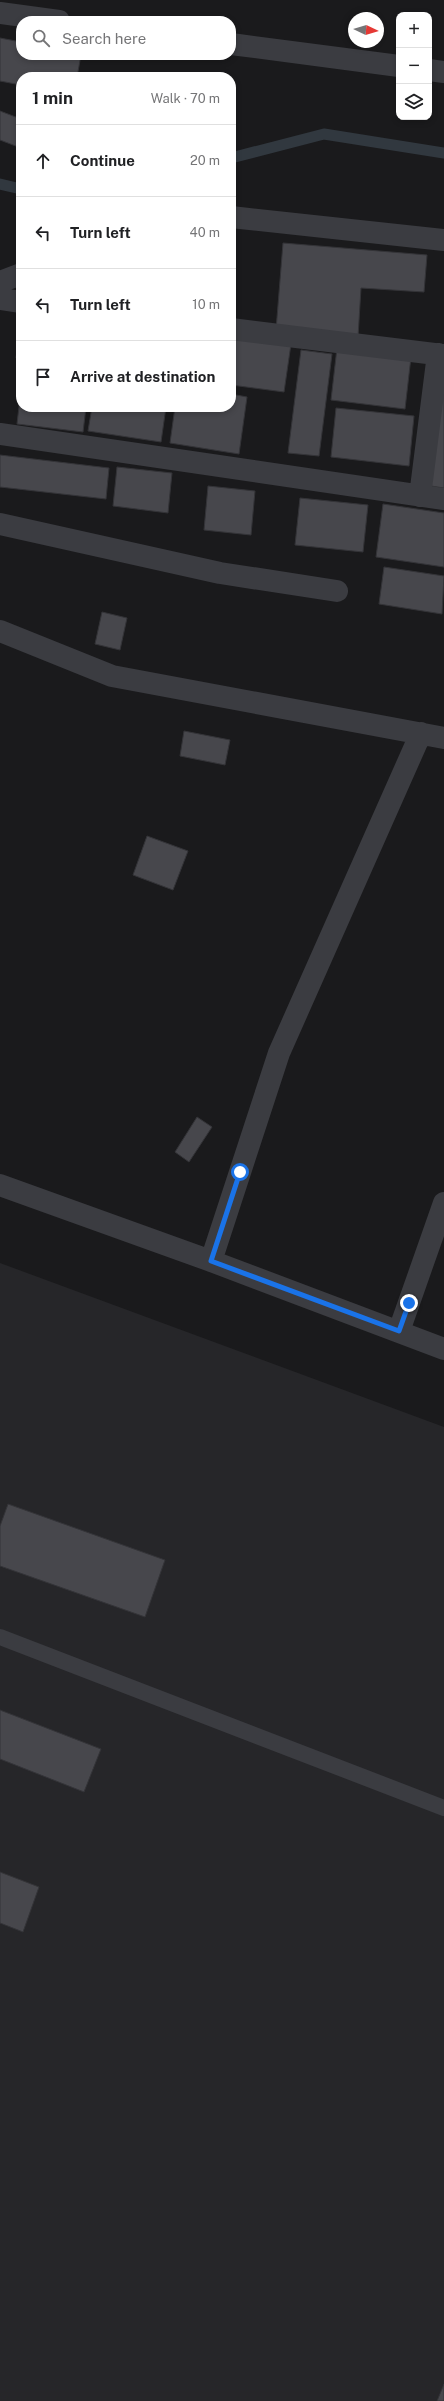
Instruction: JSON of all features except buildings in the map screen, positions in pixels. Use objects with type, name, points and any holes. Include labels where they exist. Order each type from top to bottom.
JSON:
[{"type":"street","points":[[0,13],[22,16]]},
{"type":"street","points":[[236,45],[396,66]]},
{"type":"street","points":[[432,70],[444,72]]},
{"type":"street","points":[[236,218],[444,240]]},
{"type":"street","points":[[0,282],[16,276]]},
{"type":"street","points":[[0,299],[16,301]]},
{"type":"street","points":[[236,330],[441,354],[420,496]]},
{"type":"street","points":[[0,434],[444,499]]},
{"type":"street","points":[[0,524],[220,573],[336,591]]},
{"type":"street","points":[[0,631],[112,676],[444,738]]},
{"type":"street","points":[[211,1261],[278,1053],[421,733]]},
{"type":"street","points":[[0,1185],[211,1261],[444,1349]]},
{"type":"street","points":[[399,1331],[444,1203]]},
{"type":"lane","points":[[0,1637],[444,1808]]},
{"type":"shaded area","points":[[0,1263],[444,1427],[444,2401],[0,2401]]},
{"type":"waterway","points":[[236,157],[324,134],[444,153]]},
{"type":"waterway","points":[[0,184],[16,188]]},
{"type":"route","points":[[240,1172],[211,1261],[399,1331],[409,1303]]}]
